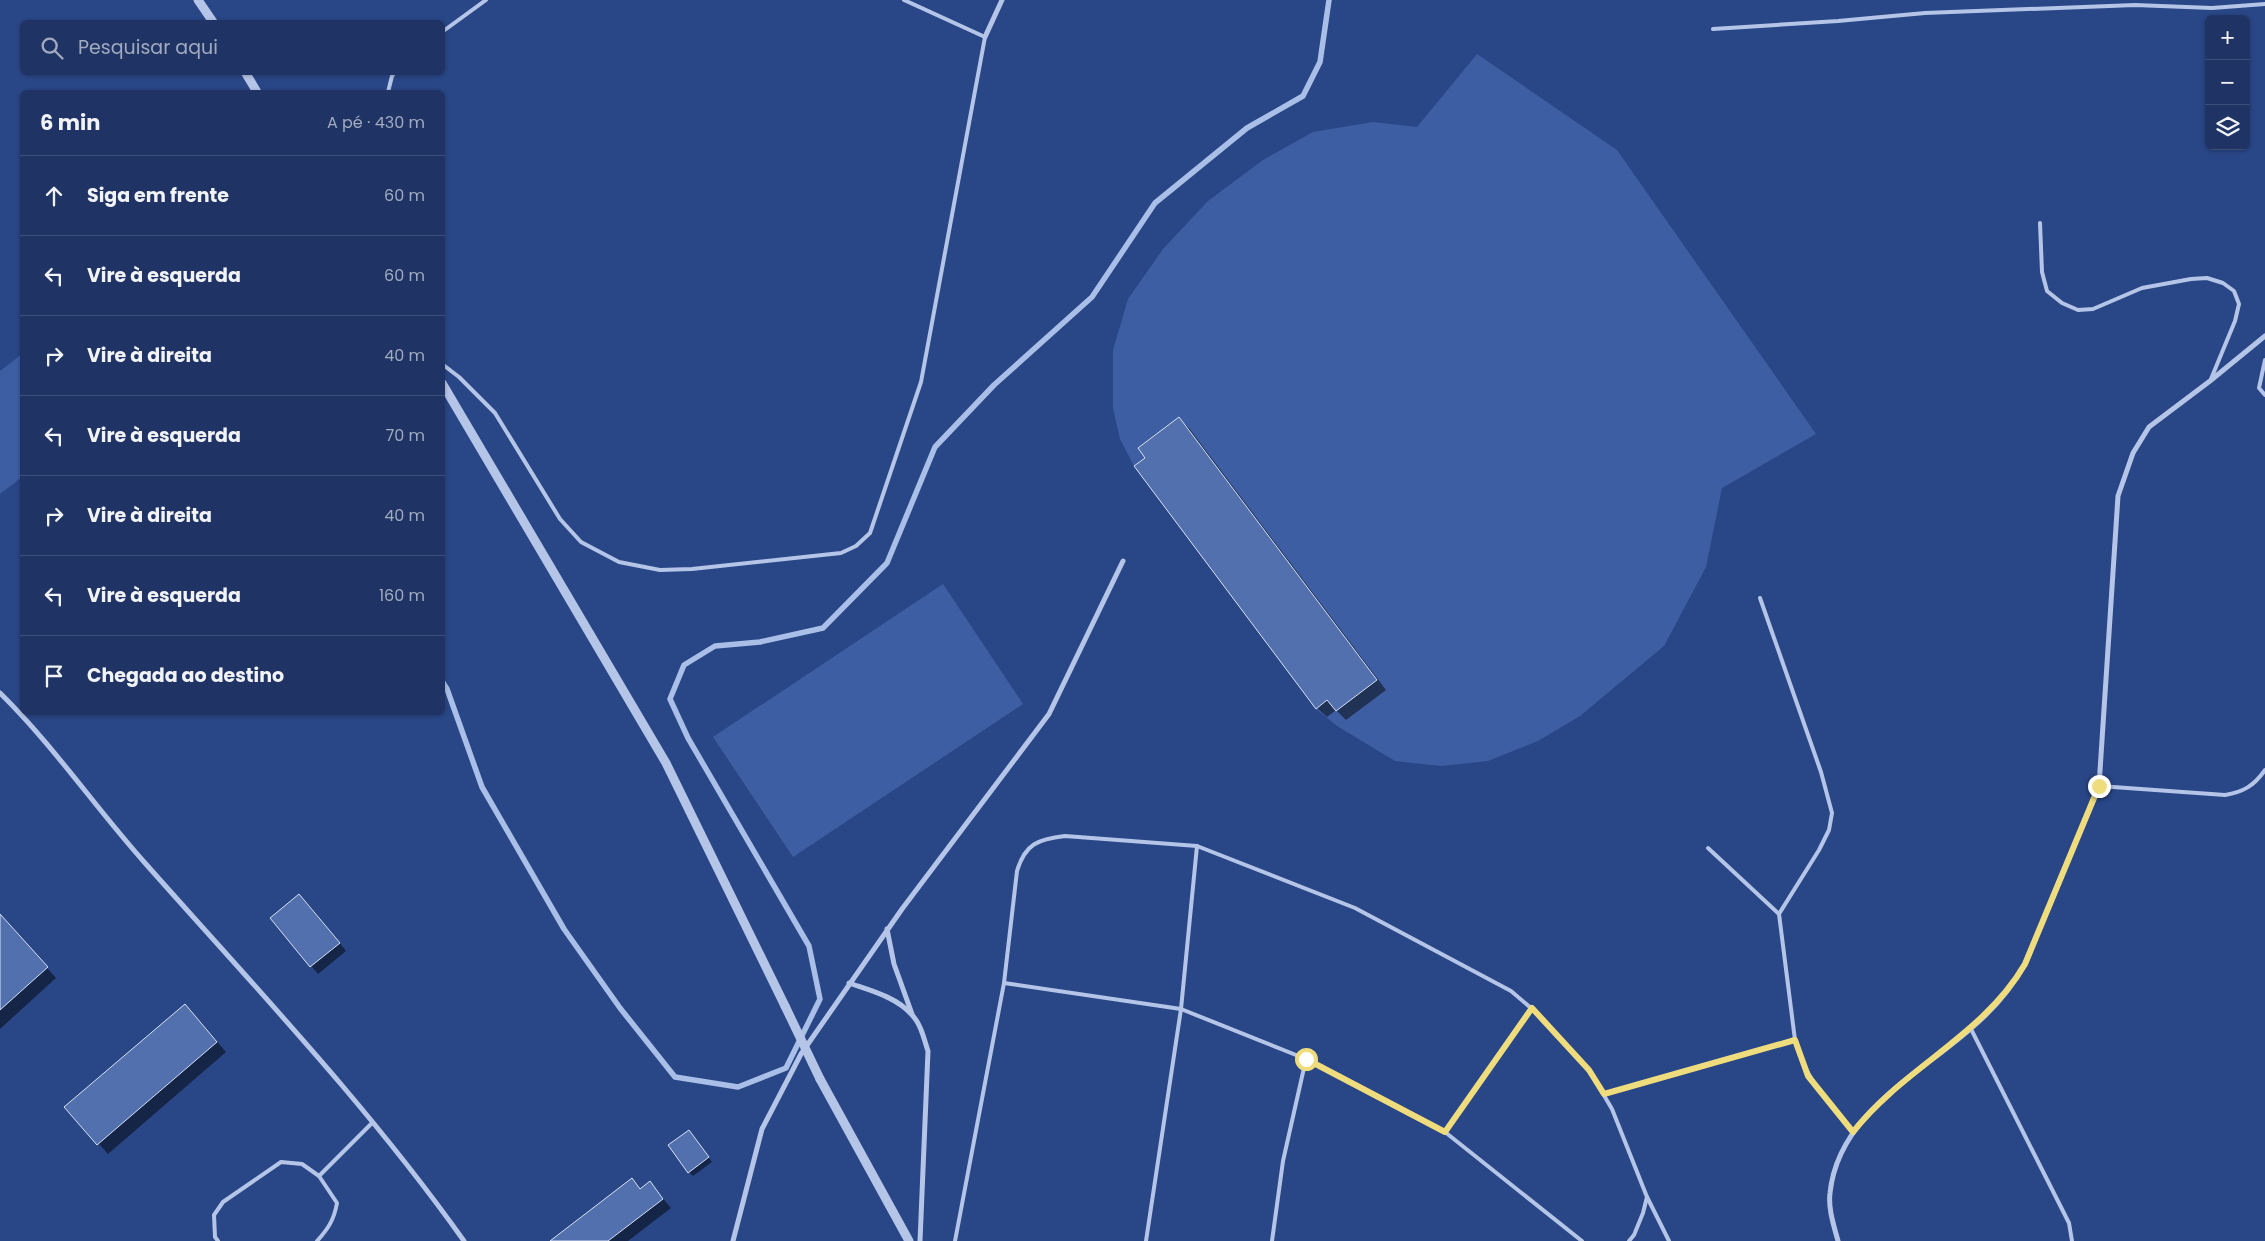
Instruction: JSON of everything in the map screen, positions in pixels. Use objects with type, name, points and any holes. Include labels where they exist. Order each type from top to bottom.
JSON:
[{"type":"street","points":[[198,0],[212,20]]},
{"type":"street","points":[[985,37],[1002,0]]},
{"type":"street","points":[[247,75],[256,90]]},
{"type":"street","points":[[1838,1241],[1831,1213],[1830,1193],[1836,1165],[1853,1132],[1871,1110],[1971,1029],[2013,986],[2025,964],[2099,786],[2118,496],[2133,453],[2149,427],[2265,336]]},
{"type":"street","points":[[445,388],[666,763],[820,1079],[909,1241]]},
{"type":"street","points":[[733,1241],[762,1129],[801,1054],[848,983],[887,929],[1049,714],[1123,561]]},
{"type":"street","points":[[0,693],[20,712]]},
{"type":"street","points":[[22,715],[120,835],[290,1027],[372,1123],[427,1189],[464,1241]]},
{"type":"street","points":[[887,929],[894,964],[928,1051],[920,1241]]},
{"type":"street","points":[[848,983],[879,994],[912,1014]]},
{"type":"lane","points":[[445,30],[486,0]]},
{"type":"lane","points":[[445,366],[459,377],[495,412],[560,519],[581,542],[619,562],[660,570],[692,569],[841,553],[856,546],[870,533],[921,382],[985,37],[904,0]]},
{"type":"lane","points":[[1712,29],[1838,21],[1925,12],[2135,5],[2212,8],[2265,4]]},
{"type":"lane","points":[[388,90],[393,75]]},
{"type":"lane","points":[[2040,223],[2042,272],[2047,291],[2062,303],[2078,310],[2093,309],[2142,288],[2191,279],[2207,278],[2223,283],[2234,291],[2239,304],[2235,321],[2210,381]]},
{"type":"lane","points":[[2265,360],[2259,388],[2265,395]]},
{"type":"lane","points":[[1760,598],[1821,772],[1832,813],[1829,830],[1819,850],[1779,914],[1795,1040],[1808,1076],[1853,1132]]},
{"type":"lane","points":[[2099,786],[2225,795],[2242,792],[2257,781],[2265,770]]},
{"type":"lane","points":[[955,1241],[1004,983],[1020,859],[1028,848],[1044,838],[1064,836],[1197,846],[1355,908],[1511,991],[1532,1008],[1589,1070],[1612,1109],[1647,1196],[1669,1241]]},
{"type":"lane","points":[[1146,1241],[1181,1009],[1197,846]]},
{"type":"lane","points":[[1708,848],[1779,914]]},
{"type":"lane","points":[[1004,983],[1181,1009],[1306,1059],[1445,1132],[1582,1241]]},
{"type":"lane","points":[[1445,1132],[1532,1008]]},
{"type":"lane","points":[[1971,1029],[2069,1223],[2072,1241]]},
{"type":"lane","points":[[1604,1094],[1795,1040]]},
{"type":"lane","points":[[1272,1241],[1284,1161],[1306,1059]]},
{"type":"lane","points":[[320,1176],[372,1123]]},
{"type":"lane","points":[[218,1241],[215,1237],[214,1215],[223,1202],[281,1162],[302,1164],[320,1176],[337,1204],[335,1216],[328,1229],[317,1241]]},
{"type":"lane","points":[[1630,1241],[1643,1213],[1647,1196]]},
{"type":"shaded area","points":[[1477,54],[1617,150],[1816,434],[1722,488],[1706,567],[1664,646],[1580,716],[1538,741],[1488,761],[1441,766],[1395,761],[1337,726],[1316,709],[1134,466],[1120,439],[1113,408],[1113,350],[1128,299],[1163,249],[1208,201],[1263,160],[1313,132],[1373,122],[1417,127]]},
{"type":"shaded area","points":[[20,356],[20,479],[0,494],[0,371]]},
{"type":"shaded area","points":[[943,584],[1023,704],[793,857],[713,737]]},
{"type":"building","points":[[1179,417],[1377,680],[1336,711],[1327,700],[1316,709],[1134,466],[1145,458],[1138,448]]},
{"type":"building","points":[[299,894],[340,943],[310,967],[270,918]]},
{"type":"building","points":[[0,914],[48,967],[0,1010]]},
{"type":"building","points":[[185,1004],[217,1042],[97,1145],[64,1107]]},
{"type":"building","points":[[689,1130],[709,1157],[688,1173],[668,1145]]},
{"type":"building","points":[[632,1178],[640,1189],[650,1181],[663,1199],[608,1241],[550,1241]]},
{"type":"waterway","points":[[445,686],[482,787],[564,929],[620,1008],[675,1077],[738,1087],[786,1068],[820,999],[809,946],[688,738],[670,699],[684,665],[715,646],[760,642],[823,628],[887,563],[935,447],[994,385],[1092,297],[1155,203],[1247,128],[1303,96],[1320,62],[1329,0]]},
{"type":"route","points":[[1306,1059],[1445,1132],[1532,1008],[1589,1070],[1604,1094],[1795,1040],[1799,1056],[1808,1076],[1853,1132],[1871,1110],[1971,1029],[2013,986],[2025,964],[2099,786]]}]
